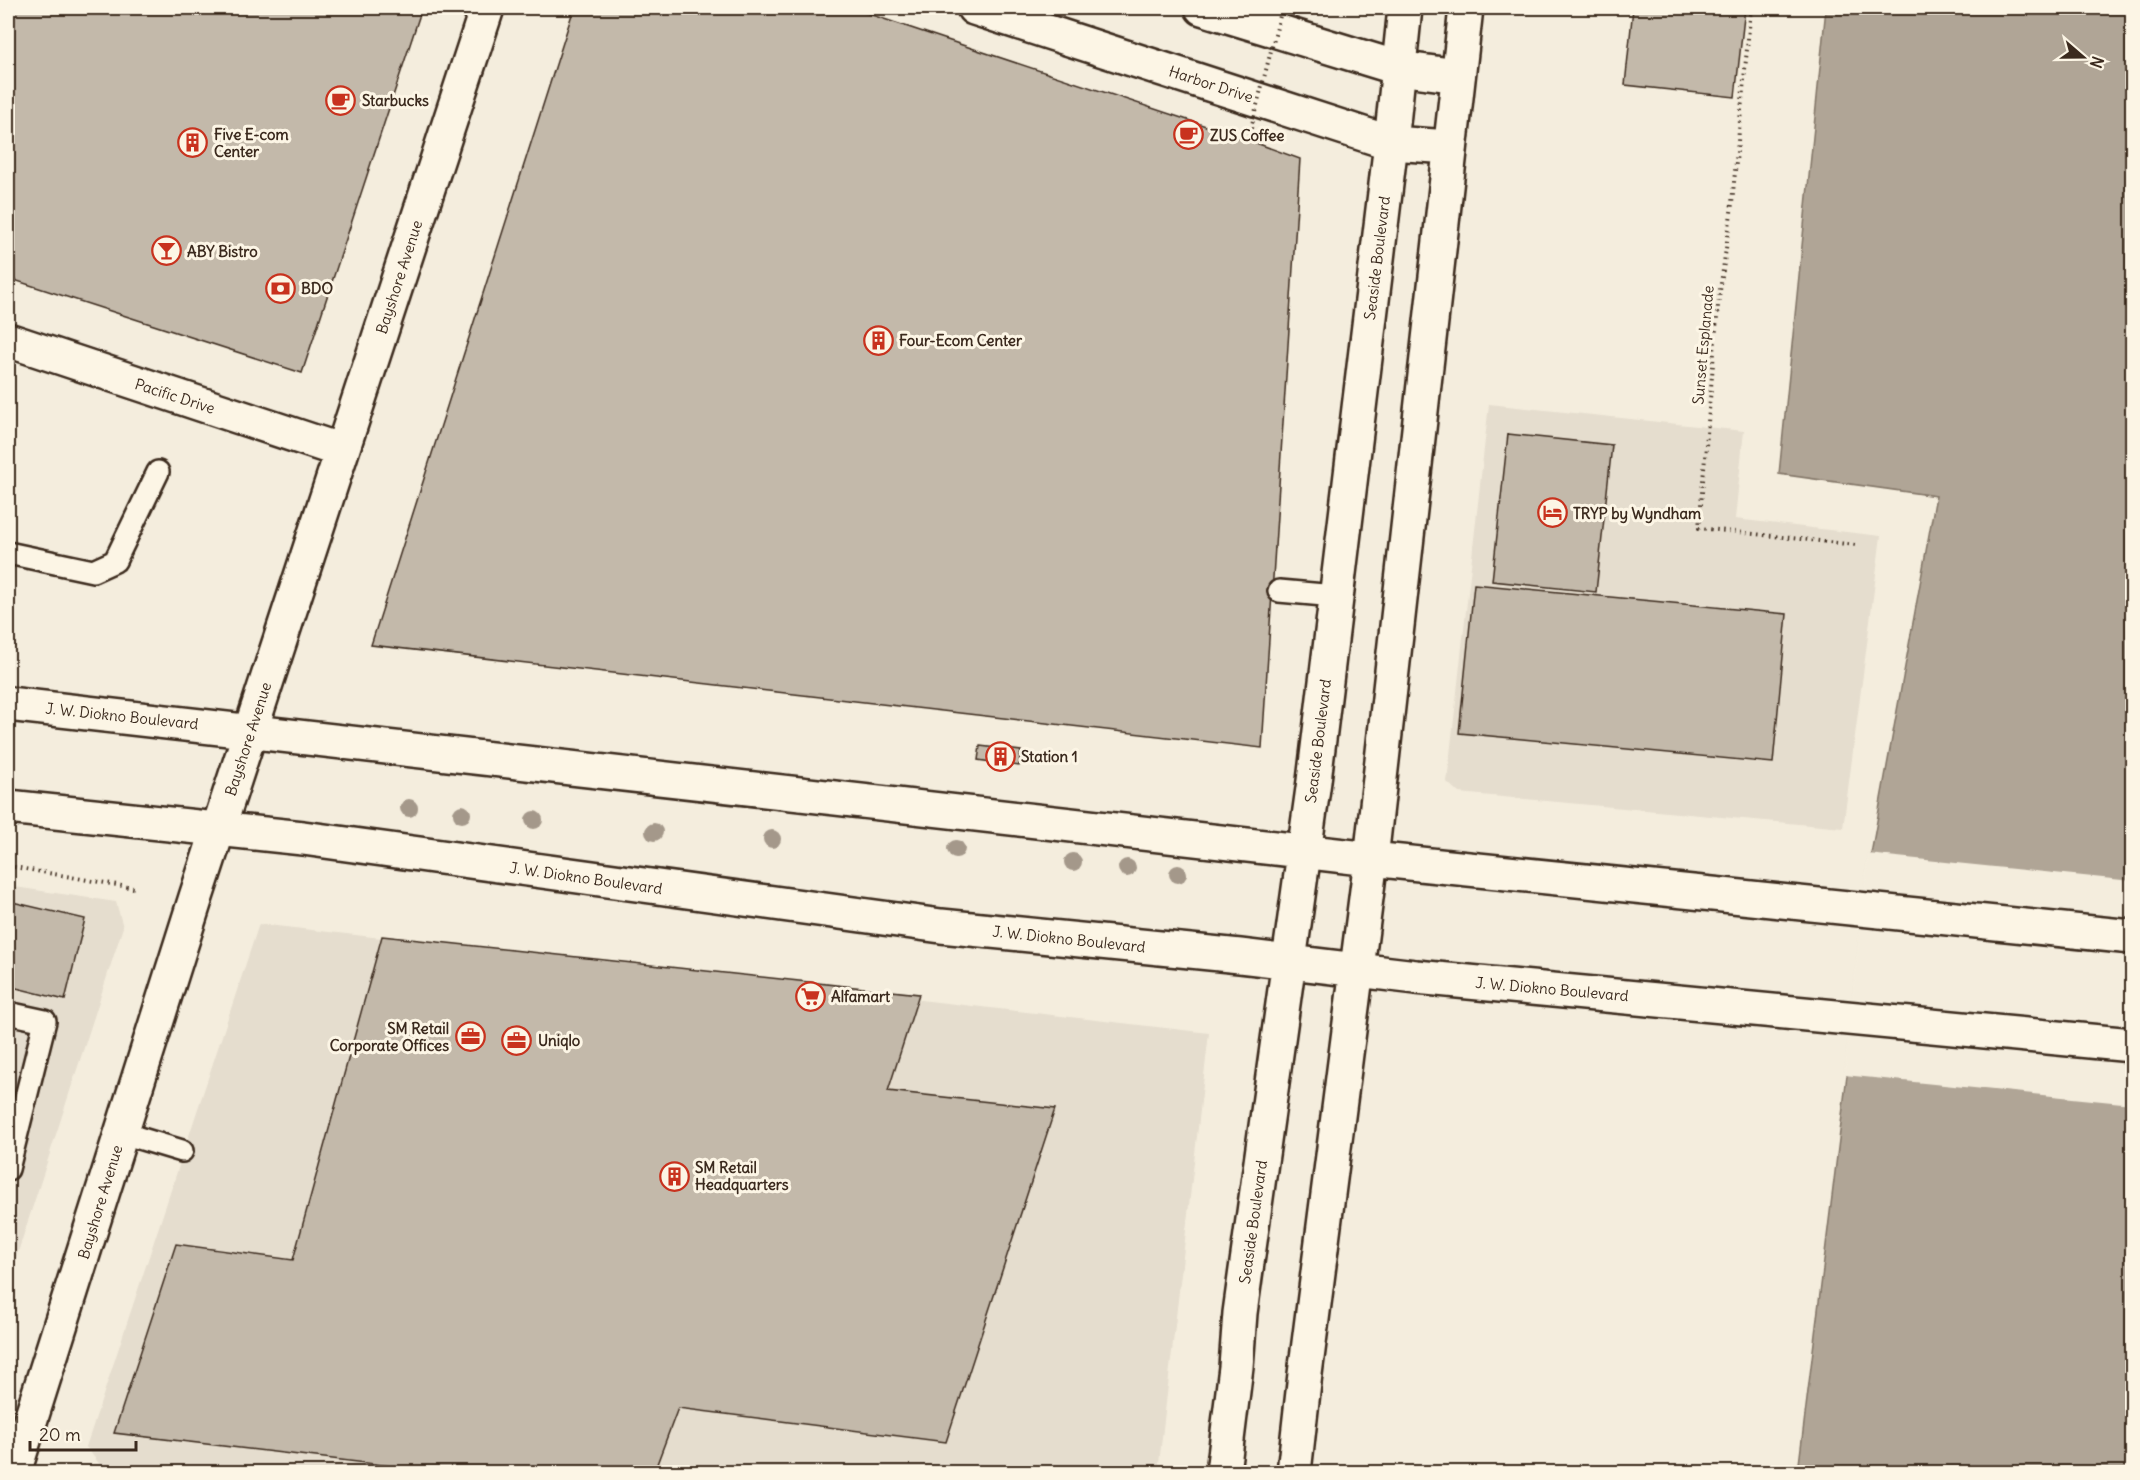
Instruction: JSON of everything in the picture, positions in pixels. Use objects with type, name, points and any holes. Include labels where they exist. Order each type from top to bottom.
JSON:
[{"type":"street","name":"Bayshore Avenue","points":[[14,1473],[250,731],[487,8]]},
{"type":"street","name":"Harbor Drive","points":[[974,8],[1391,143],[1450,147]]},
{"type":"street","points":[[1202,8],[1398,68],[1458,76]]},
{"type":"street","name":"Seaside Boulevard","points":[[1223,1473],[1240,1313],[1314,781],[1391,143],[1405,8]]},
{"type":"street","points":[[1294,1473],[1371,860],[1466,8]]},
{"type":"street","name":"Pacific Drive","points":[[8,340],[342,451]]},
{"type":"street","name":"J. W. Diokno Boulevard","points":[[8,704],[1371,860],[2133,937]]},
{"type":"street","name":"J. W. Diokno Boulevard","points":[[8,807],[326,842],[941,926],[1357,970],[2133,1046]]},
{"type":"lane","points":[[8,553],[93,571],[115,561],[158,472]]},
{"type":"lane","points":[[1279,591],[1335,596]]},
{"type":"lane","points":[[8,1013],[45,1021],[8,1169]]},
{"type":"lane","points":[[122,1133],[182,1151]]},
{"type":"path","points":[[1248,140],[1282,8]]},
{"type":"path","name":"Sunset Esplanade","points":[[1751,8],[1731,213],[1718,305],[1699,528],[1856,545]]},
{"type":"path","points":[[8,867],[134,888]]},
{"type":"shaded area","points":[[1826,8],[2132,8],[2132,1472],[1798,1472],[1847,1075],[1871,854],[1936,496],[1779,474]]},
{"type":"shaded area","points":[[1489,404],[1744,431],[1735,519],[1881,536],[1843,828],[1459,793],[1447,782]]},
{"type":"shaded area","points":[[8,886],[116,902],[123,927],[8,1283]]},
{"type":"shaded area","name":"SM Retail Headquarters","points":[[259,924],[1209,1033],[1158,1472],[150,1472],[102,1467],[86,1447]]},
{"type":"pier","points":[[1868,854],[2132,881],[2132,1104],[1844,1075]]},
{"type":"building","name":"Five E-com Center","points":[[8,8],[422,8],[302,373],[8,278]]},
{"type":"building","name":"Four-Ecom Center","points":[[574,8],[851,8],[1300,159],[1262,748],[371,645]]},
{"type":"building","points":[[1633,8],[1745,8],[1735,97],[1625,85]]},
{"type":"building","name":"TRYP by Wyndham","points":[[1508,434],[1612,445],[1596,592],[1492,581]]},
{"type":"building","points":[[1474,584],[1787,614],[1773,763],[1459,733]]},
{"type":"building","name":"Station 1","points":[[980,746],[1021,751],[1019,766],[978,760]]},
{"type":"building","points":[[8,901],[85,919],[65,1000],[8,986]]},
{"type":"building","name":"SM Retail Headquarters","points":[[382,936],[919,994],[888,1091],[1055,1109],[946,1442],[678,1408],[654,1472],[441,1472],[114,1433],[176,1244],[293,1260]]},
{"type":"place","name":"Starbucks","points":[[341,100]]},
{"type":"place","name":"ZUS Coffee","points":[[1189,135]]},
{"type":"place","name":"Five E-com Center","points":[[193,143]]},
{"type":"place","name":"ABY Bistro","points":[[166,251]]},
{"type":"place","name":"BDO","points":[[280,288]]},
{"type":"place","name":"Four-Ecom Center","points":[[878,340]]},
{"type":"place","name":"TRYP by Wyndham","points":[[1552,513]]},
{"type":"place","name":"Station 1","points":[[1000,756]]},
{"type":"place","name":"Alfamart","points":[[810,996]]},
{"type":"place","name":"SM Retail Corporate Offices","points":[[470,1037]]},
{"type":"place","name":"Uniqlo","points":[[517,1040]]},
{"type":"place","name":"SM Retail Headquarters","points":[[674,1176]]}]
